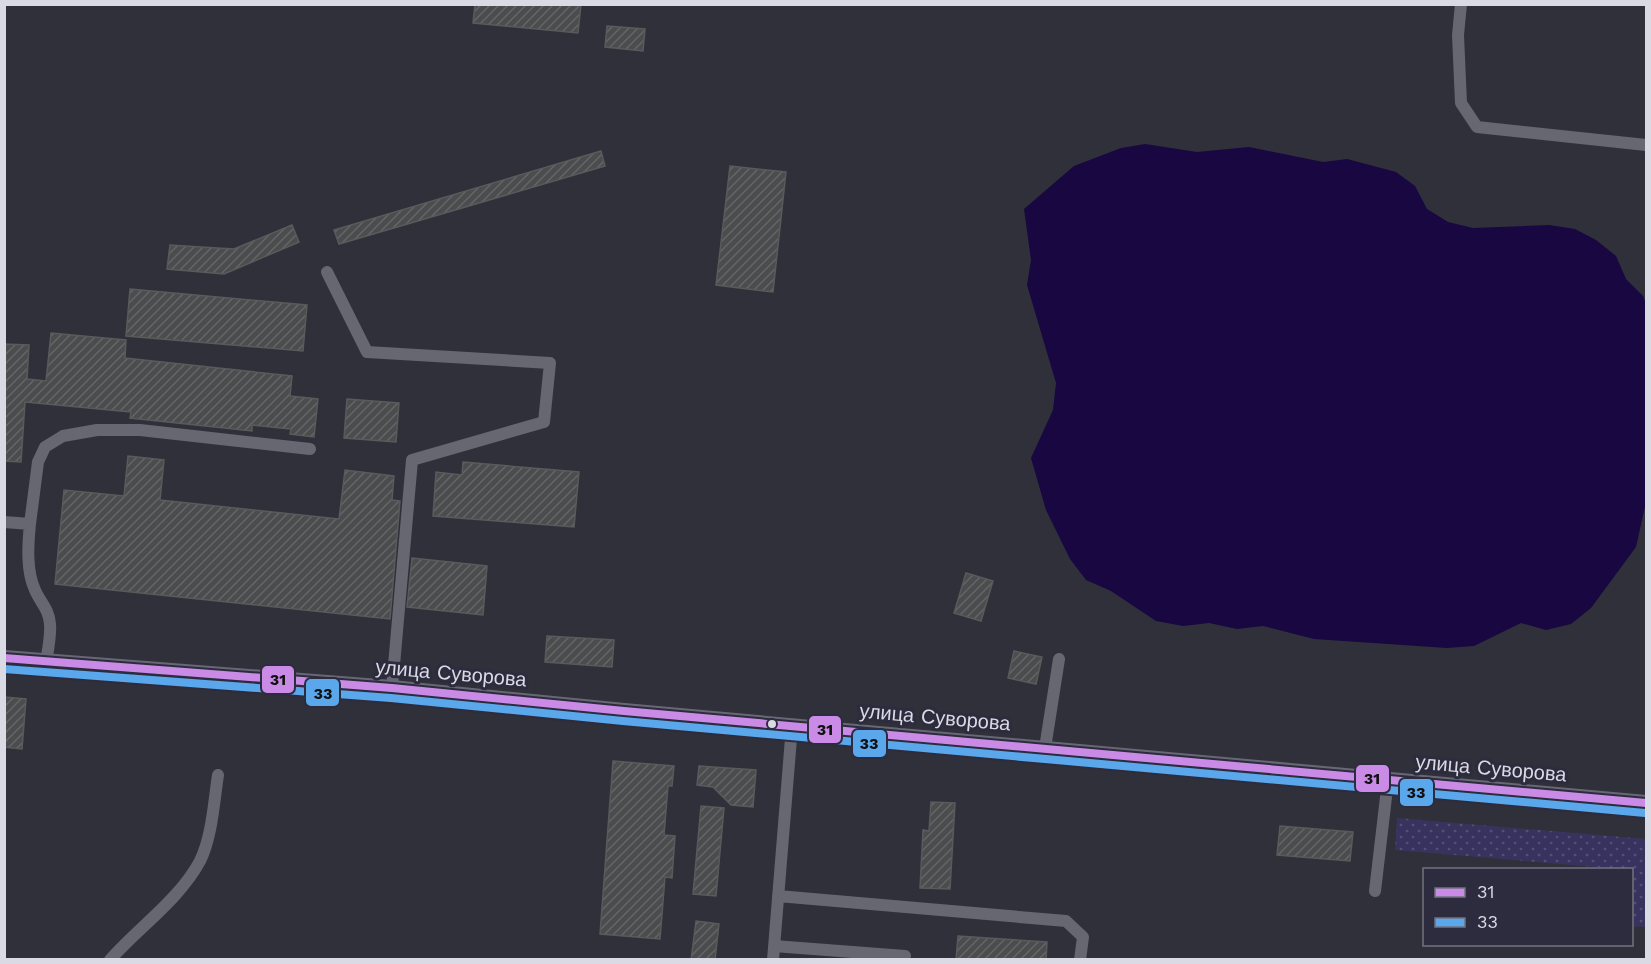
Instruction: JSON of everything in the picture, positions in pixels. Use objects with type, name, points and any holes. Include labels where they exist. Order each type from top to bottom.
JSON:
[{"type":"main road","name":"улица Суворова","points":[[4,658],[392,688],[1647,802]]},
{"type":"lane","points":[[1461,4],[1458,35],[1461,103],[1477,127],[1647,145]]},
{"type":"lane","points":[[327,272],[368,352],[550,363],[544,422],[412,460],[392,688]]},
{"type":"lane","points":[[46,662],[50,624],[47,609],[35,592],[31,578],[29,538],[38,462],[45,447],[63,436],[97,430],[140,430],[310,449]]},
{"type":"lane","points":[[4,522],[30,524]]},
{"type":"lane","points":[[1045,748],[1059,659]]},
{"type":"lane","points":[[773,960],[792,726]]},
{"type":"lane","points":[[110,960],[181,889],[201,860],[211,825],[219,775]]},
{"type":"lane","points":[[1375,891],[1388,780]]},
{"type":"lane","points":[[778,896],[1066,921],[1083,937],[1080,960]]},
{"type":"lane","points":[[774,946],[905,956]]},
{"type":"shaded area","points":[[1145,144],[1197,152],[1249,147],[1323,162],[1347,159],[1396,172],[1415,186],[1427,209],[1448,222],[1473,228],[1549,225],[1575,229],[1596,240],[1616,256],[1626,279],[1643,296],[1646,304],[1646,502],[1636,547],[1591,608],[1571,624],[1546,630],[1521,623],[1474,646],[1447,648],[1314,639],[1263,626],[1237,629],[1209,623],[1183,626],[1156,621],[1111,591],[1086,580],[1070,559],[1046,510],[1031,458],[1053,410],[1056,383],[1027,285],[1031,260],[1024,209],[1074,166],[1121,148]]},
{"type":"shaded area","points":[[1397,818],[1646,839],[1646,927],[1633,926],[1633,868],[1608,868],[1395,850]]},
{"type":"building","points":[[475,4],[581,4],[578,33],[473,23]]},
{"type":"building","points":[[607,26],[645,29],[643,51],[605,47]]},
{"type":"building","points":[[601,151],[605,166],[339,244],[334,230]]},
{"type":"building","points":[[730,166],[786,172],[773,292],[716,285]]},
{"type":"building","points":[[292,225],[299,242],[224,274],[167,269],[170,245],[234,249]]},
{"type":"building","points":[[130,289],[307,305],[303,351],[126,336]]},
{"type":"building","points":[[51,333],[126,340],[125,358],[292,376],[290,396],[318,399],[314,437],[290,434],[291,429],[252,425],[252,431],[130,418],[131,412],[25,402],[21,462],[4,461],[4,344],[29,345],[27,379],[46,381]]},
{"type":"building","points":[[347,399],[399,403],[396,442],[344,438]]},
{"type":"building","points":[[128,456],[164,460],[160,500],[339,519],[345,470],[394,476],[392,500],[400,501],[390,619],[55,584],[64,490],[124,496]]},
{"type":"building","points":[[463,462],[579,472],[574,527],[433,516],[436,472],[462,475]]},
{"type":"building","points":[[412,558],[487,566],[483,615],[407,607]]},
{"type":"building","points":[[966,573],[993,581],[981,621],[954,613]]},
{"type":"building","points":[[547,636],[614,640],[612,667],[545,662]]},
{"type":"building","points":[[1014,651],[1042,657],[1036,684],[1008,678]]},
{"type":"building","points":[[4,697],[26,699],[22,749],[4,747]]},
{"type":"building","points":[[613,761],[674,766],[672,786],[668,786],[664,835],[675,836],[672,878],[665,877],[660,939],[600,934]]},
{"type":"building","points":[[699,766],[756,770],[753,807],[731,805],[713,787],[697,785]]},
{"type":"building","points":[[931,802],[955,803],[950,889],[920,888],[923,830],[929,831]]},
{"type":"building","points":[[701,806],[724,808],[716,896],[693,894]]},
{"type":"building","points":[[1280,826],[1353,832],[1350,861],[1277,855]]},
{"type":"building","points":[[696,921],[719,924],[715,960],[691,960]]},
{"type":"building","points":[[958,936],[1047,942],[1046,960],[956,960]]},
{"type":"transit line","name":"31","points":[[4,658],[392,688],[1646,803]]},
{"type":"transit line","name":"33","points":[[4,669],[391,698],[1645,813]]}]
